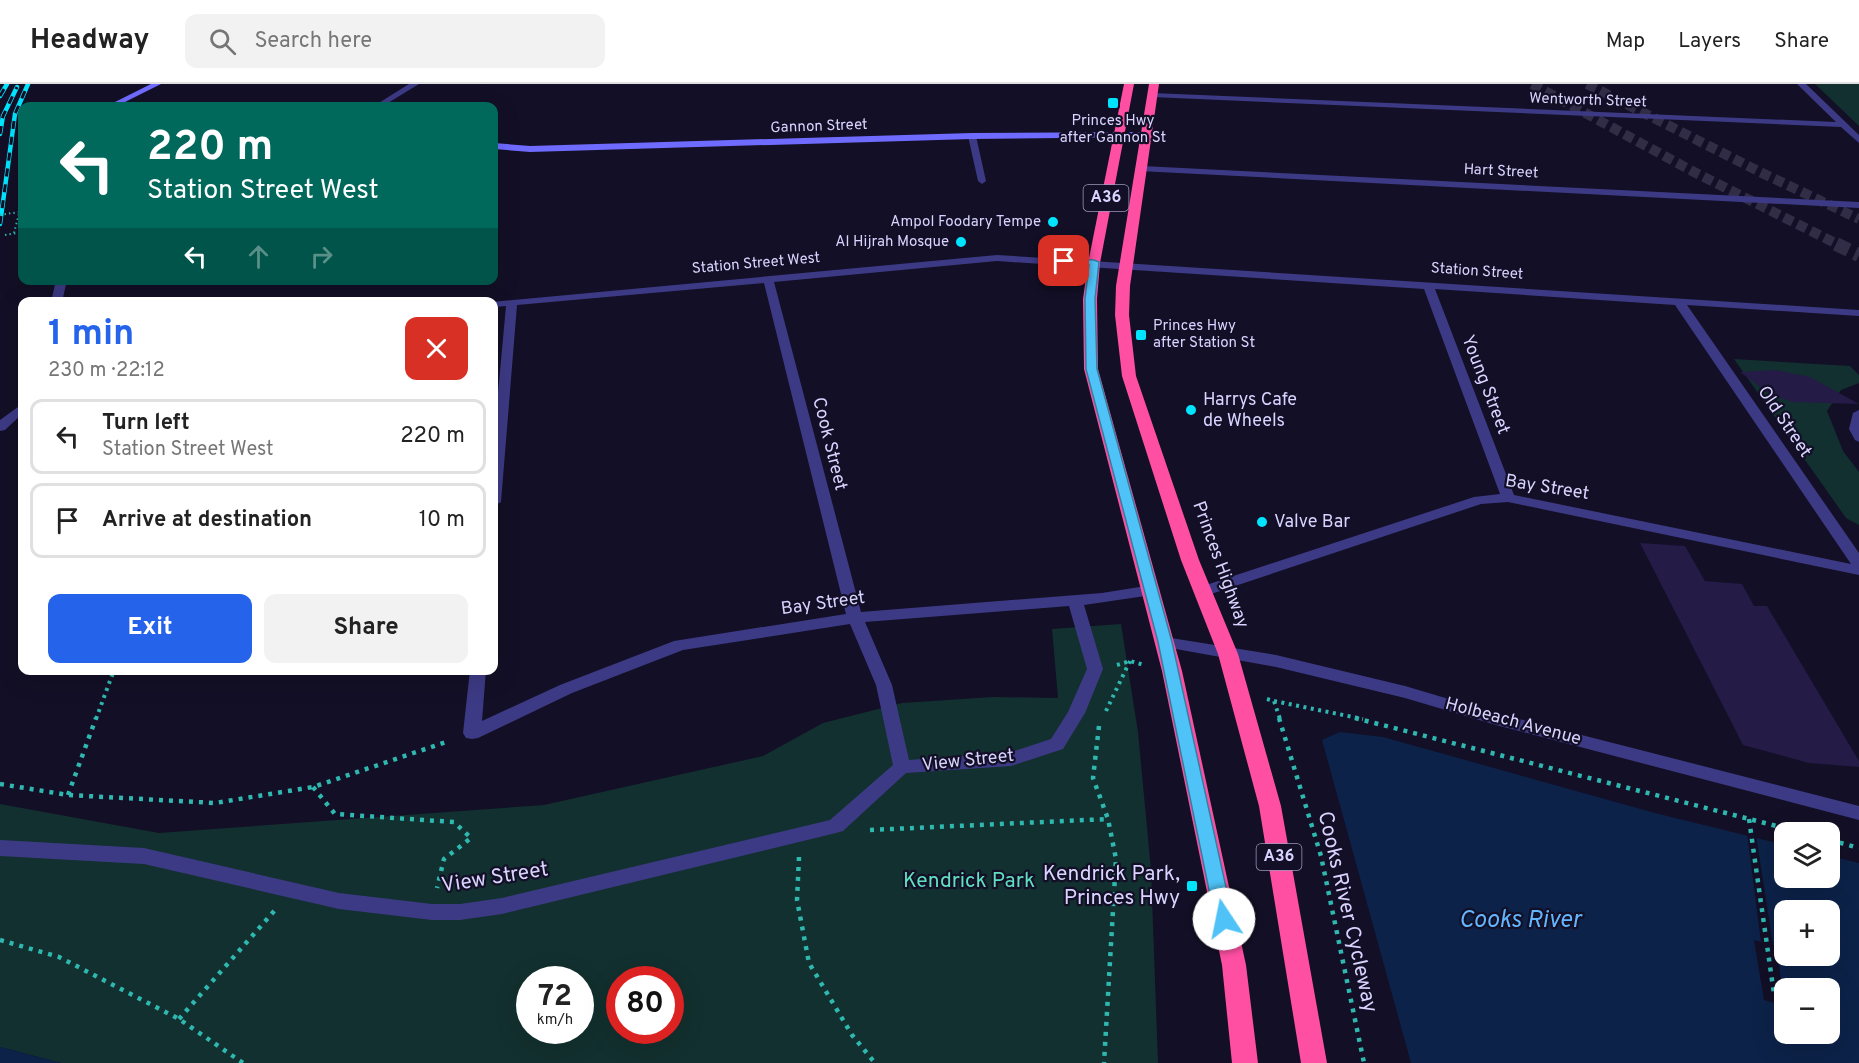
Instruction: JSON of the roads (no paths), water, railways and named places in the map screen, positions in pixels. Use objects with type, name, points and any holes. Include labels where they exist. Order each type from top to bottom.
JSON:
[{"type":"highway","name":"A36","points":[[1130,84],[1094,262],[1090,299],[1092,369],[1172,671],[1234,965],[1245,1063]]},
{"type":"highway","name":"Princes Highway","points":[[1153,89],[1126,264],[1122,315],[1129,376],[1202,592],[1228,654],[1239,690],[1270,806],[1314,1063]]},
{"type":"street","points":[[119,102],[157,84]]},
{"type":"street","points":[[385,102],[415,84]]},
{"type":"street","points":[[1801,84],[1859,140]]},
{"type":"street","name":"Wentworth Street","points":[[1153,89],[1844,125]]},
{"type":"street","name":"Gannon Street","points":[[498,146],[530,149],[972,136],[1145,135]]},
{"type":"street","name":"Hart Street","points":[[1142,169],[1859,205]]},
{"type":"street","name":"Station Street West","points":[[498,304],[997,258],[1094,262]]},
{"type":"street","name":"Station Street","points":[[1094,262],[1859,313]]},
{"type":"street","name":"Cook Street","points":[[768,279],[855,618]]},
{"type":"street","name":"Young Street","points":[[1428,284],[1508,498]]},
{"type":"street","name":"Old Street","points":[[1678,301],[1859,564]]},
{"type":"street","points":[[498,458],[512,303]]},
{"type":"street","points":[[0,428],[18,412]]},
{"type":"street","name":"Bay Street","points":[[1202,592],[1479,500],[1508,498],[1859,570]]},
{"type":"street","name":"Bay Street","points":[[478,675],[472,733],[566,689],[680,645],[855,618],[1075,601],[1152,590]]},
{"type":"street","name":"View Street","points":[[0,848],[144,856],[339,901],[432,912],[460,912],[524,901],[836,826],[902,767],[1011,759],[1057,744],[1076,713],[1095,669],[1075,601]]},
{"type":"street","name":"View Street","points":[[855,618],[884,685],[902,767]]},
{"type":"street","name":"Holbeach Avenue","points":[[1165,642],[1276,661],[1405,692],[1496,719],[1859,813]]},
{"type":"lane","points":[[972,136],[982,181]]},
{"type":"lane","points":[[1859,413],[1855,429],[1859,438]]},
{"type":"water","name":"Cooks River","points":[[1340,732],[1383,737],[1655,813],[1774,842],[1774,888],[1840,888],[1840,858],[1859,863],[1859,1063],[1411,1063],[1322,740]]},
{"type":"water","points":[[0,1047],[57,1062],[61,1063],[0,1063]]},
{"type":"tunnel","points":[[1532,84],[1694,172],[1839,245]]},
{"type":"tunnel","points":[[1587,84],[1760,172],[1859,219]]},
{"type":"tunnel","points":[[1836,244],[1859,255]]},
{"type":"railway","points":[[0,96],[7,84]]},
{"type":"railway","points":[[20,102],[28,84]]},
{"type":"railway","points":[[0,134],[3,116],[17,87]]},
{"type":"railway","points":[[0,224],[15,114],[18,107]]},
{"type":"place","name":"Princes Hwy after Gannon St","points":[[1113,103]]},
{"type":"place","name":"Ampol Foodary Tempe","points":[[1053,222]]},
{"type":"place","name":"Al Hijrah Mosque","points":[[961,242]]},
{"type":"place","name":"Princes Hwy after Station St","points":[[1141,335]]},
{"type":"place","name":"Harrys Cafe de Wheels","points":[[1191,410]]},
{"type":"place","name":"Valve Bar","points":[[1262,522]]},
{"type":"place","name":"Kendrick Park, Princes Hwy","points":[[1192,886]]},
{"type":"park label","name":"Kendrick Park","points":[[969,881]]}]
